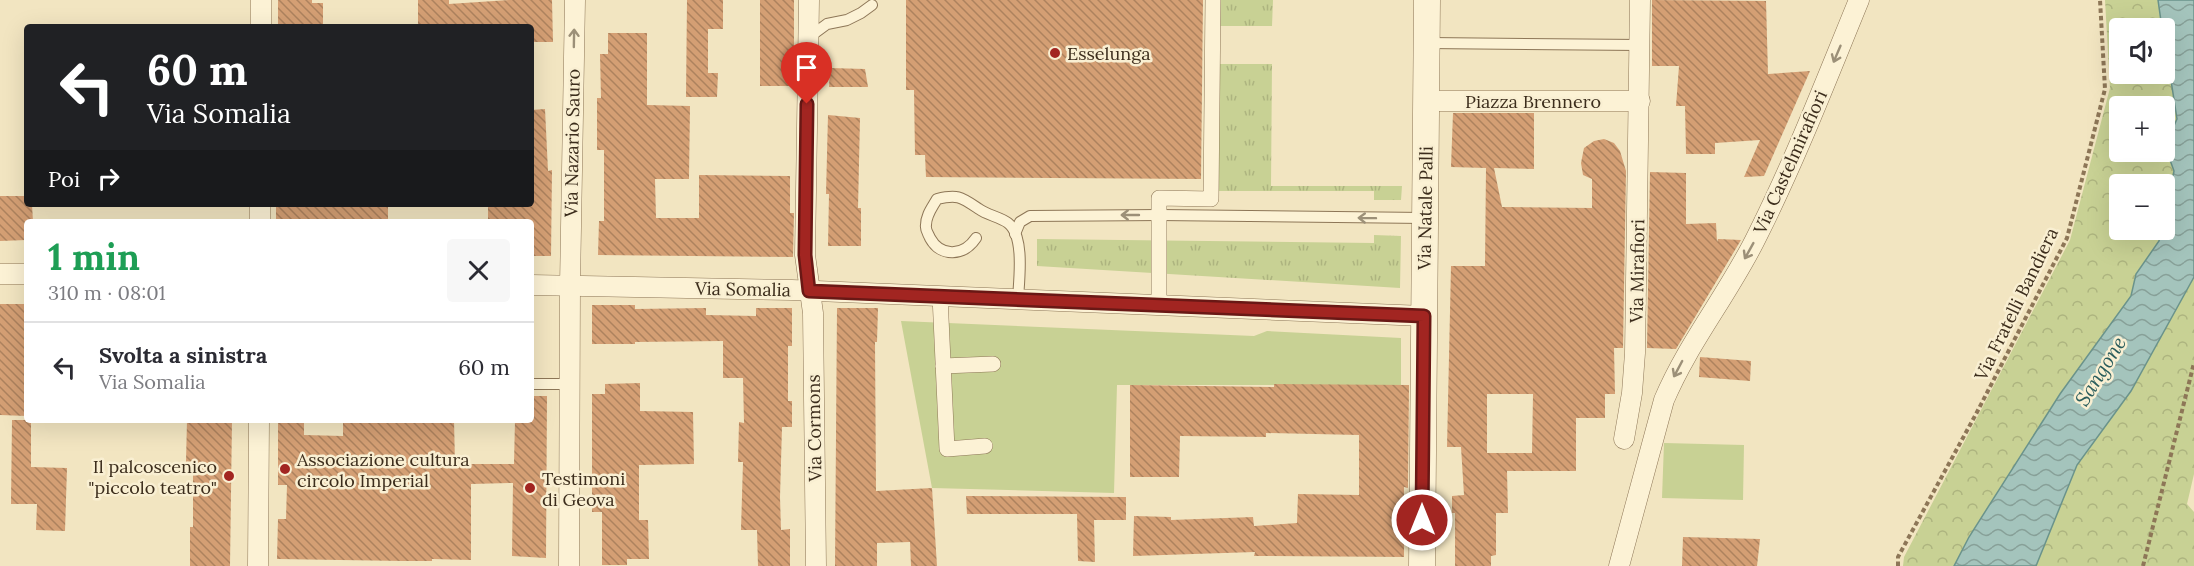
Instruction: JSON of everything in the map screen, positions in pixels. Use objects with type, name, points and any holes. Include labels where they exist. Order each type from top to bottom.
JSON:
[{"type":"street","points":[[261,0],[261,24]]},
{"type":"street","name":"Via Nazario Sauro","points":[[569,566],[570,285],[575,0]]},
{"type":"street","name":"Via Cormons","points":[[808,0],[805,255],[813,313],[816,566]]},
{"type":"street","points":[[1159,305],[1160,198],[1211,199],[1213,0]]},
{"type":"street","points":[[1427,0],[1427,101]]},
{"type":"street","points":[[1640,0],[1640,101]]},
{"type":"street","name":"Via Castelmirafiori","points":[[1619,566],[1664,400],[1674,375],[1727,291],[1758,235],[1859,0]]},
{"type":"street","name":"Piazza Brennero","points":[[1427,101],[1640,101]]},
{"type":"street","name":"Via Natale Palli","points":[[1424,316],[1427,101]]},
{"type":"street","name":"Via Mirafiori","points":[[1624,439],[1632,393],[1635,353],[1640,101]]},
{"type":"street","points":[[0,273],[24,274]]},
{"type":"street","name":"Via Somalia","points":[[534,285],[809,291],[1424,316]]},
{"type":"street","points":[[940,296],[947,449],[985,447]]},
{"type":"street","points":[[1422,566],[1424,316]]},
{"type":"street","points":[[944,366],[993,364]]},
{"type":"street","points":[[258,566],[259,423]]},
{"type":"lane","points":[[808,39],[827,24],[847,20],[872,5]]},
{"type":"lane","points":[[1427,43],[1640,45]]},
{"type":"lane","points":[[976,238],[970,248],[960,252],[946,252],[933,243],[925,228],[928,214],[937,199],[953,195],[967,200],[991,217],[1008,223],[1016,234]]},
{"type":"lane","points":[[1018,299],[1020,260],[1016,234],[1020,222],[1030,216],[1425,218]]},
{"type":"lane","points":[[534,384],[569,384]]},
{"type":"path","name":"Via Fratelli Bandiera","points":[[1898,566],[1899,557],[2067,238],[2105,88],[2100,0]]},
{"type":"path","points":[[2143,566],[2194,363]]},
{"type":"green space","points":[[1220,0],[1273,0],[1272,26],[1220,26]]},
{"type":"green space","points":[[2105,0],[2158,0],[2161,18],[2109,18],[2109,70]]},
{"type":"green space","points":[[1219,64],[1272,64],[1271,186],[1402,186],[1401,200],[1374,200],[1374,191],[1218,191]]},
{"type":"green space","points":[[2110,84],[2172,84],[2173,96],[2109,96],[2109,162],[2171,162],[2174,171],[2173,174],[2109,174],[2109,240],[2159,240],[2136,274],[2131,296],[2060,394],[1969,537],[1954,566],[1903,566],[1904,557],[2070,240]]},
{"type":"green space","points":[[1374,235],[1401,236],[1400,288],[1037,266],[1037,239],[1374,243]]},
{"type":"green space","points":[[2194,277],[2194,474],[2187,504],[2194,512],[2194,566],[2036,566],[2077,465],[2131,391]]},
{"type":"green space","points":[[901,321],[1254,336],[1267,331],[1401,338],[1401,385],[1117,385],[1114,493],[932,488]]},
{"type":"green space","points":[[1664,443],[1744,445],[1743,500],[1662,498]]},
{"type":"water","name":"Sangone","points":[[2158,0],[2194,0],[2194,277],[2131,391],[2077,465],[2036,566],[1954,566],[1969,537],[2060,394],[2131,296],[2136,274],[2159,240],[2175,240],[2175,174],[2171,162],[2175,162],[2177,119],[2172,84],[2175,84],[2175,18],[2161,18]]},
{"type":"building","points":[[278,0],[312,0],[312,3],[323,3],[323,24],[278,24]]},
{"type":"building","points":[[418,0],[449,0],[449,4],[552,0],[553,42],[534,42],[534,24],[418,24]]},
{"type":"building","points":[[687,0],[723,0],[723,29],[708,29],[708,73],[718,73],[717,97],[686,97]]},
{"type":"building","points":[[760,0],[794,0],[794,86],[760,86]]},
{"type":"building","name":"Esselunga","points":[[906,0],[1203,0],[1201,179],[926,177],[925,155],[915,155],[914,90],[906,90]]},
{"type":"building","points":[[1652,0],[1766,1],[1768,74],[1810,71],[1764,176],[1744,177],[1760,140],[1715,143],[1715,154],[1686,154],[1685,106],[1676,106],[1679,66],[1652,66]]},
{"type":"building","points":[[608,33],[647,33],[647,105],[690,106],[689,179],[655,179],[656,218],[699,218],[699,175],[790,176],[790,213],[794,213],[793,257],[598,255],[599,221],[604,221],[604,150],[597,150],[597,98],[601,98],[600,54],[608,54]]},
{"type":"building","points":[[830,68],[865,69],[868,87],[829,87]]},
{"type":"building","points":[[545,109],[548,171],[552,170],[551,256],[534,256],[534,219],[488,219],[488,207],[534,207],[534,110]]},
{"type":"building","points":[[1453,113],[1534,113],[1534,169],[1494,168],[1502,207],[1592,208],[1592,179],[1583,175],[1581,163],[1584,148],[1594,141],[1604,139],[1614,143],[1620,151],[1626,171],[1623,348],[1614,348],[1615,394],[1605,394],[1605,418],[1576,418],[1576,471],[1507,471],[1508,513],[1496,513],[1496,555],[1491,556],[1491,566],[1455,566],[1455,513],[1452,513],[1452,496],[1464,495],[1461,447],[1447,447],[1451,266],[1485,266],[1486,168],[1451,167]],"holes":[[[1487,394],[1533,394],[1532,453],[1487,453]]]},
{"type":"building","points":[[828,115],[860,118],[858,208],[861,208],[861,246],[828,246],[829,194],[826,194]]},
{"type":"building","points":[[1650,172],[1686,173],[1686,224],[1716,223],[1717,242],[1718,239],[1741,240],[1676,349],[1647,348]]},
{"type":"building","points":[[0,196],[24,196],[24,207],[32,207],[33,219],[24,219],[24,240],[0,241]]},
{"type":"building","points":[[276,207],[388,207],[388,219],[276,219]]},
{"type":"building","points":[[0,304],[24,304],[24,416],[0,415]]},
{"type":"building","points":[[592,305],[635,305],[635,309],[706,308],[706,315],[756,316],[756,308],[792,308],[792,346],[788,346],[788,401],[792,401],[792,427],[782,427],[780,497],[781,530],[790,529],[790,566],[758,566],[757,530],[741,530],[743,462],[738,462],[739,422],[744,423],[743,378],[723,378],[723,341],[592,344]]},
{"type":"building","points":[[837,308],[878,308],[877,342],[875,342],[876,491],[932,488],[937,566],[911,566],[910,542],[877,543],[877,566],[835,566]]},
{"type":"building","points":[[1700,357],[1751,361],[1750,381],[1699,377]]},
{"type":"building","points":[[640,383],[640,411],[693,412],[694,464],[639,465],[639,520],[648,520],[649,559],[627,559],[627,565],[602,565],[602,512],[592,512],[592,394],[605,394],[605,384]]},
{"type":"building","points":[[1274,384],[1409,385],[1408,488],[1404,487],[1404,557],[1254,556],[1255,552],[1133,556],[1134,516],[1171,517],[1171,520],[1253,517],[1254,526],[1297,523],[1298,494],[1359,495],[1359,435],[1266,433],[1266,437],[1180,436],[1179,477],[1130,477],[1130,385],[1274,387]]},
{"type":"building","points":[[534,396],[547,396],[546,558],[512,556],[513,483],[471,484],[471,560],[277,559],[278,519],[286,519],[287,485],[278,485],[278,423],[304,423],[304,435],[343,436],[343,423],[454,423],[455,464],[514,464],[515,423],[534,423]]},
{"type":"building","points":[[12,420],[24,420],[24,423],[31,423],[31,467],[67,468],[65,531],[36,530],[37,504],[11,504]]},
{"type":"building","points":[[187,423],[232,423],[230,566],[190,566],[190,527],[193,527],[193,461],[186,462]]},
{"type":"building","points":[[966,496],[1126,497],[1126,520],[1094,520],[1095,562],[1078,561],[1077,514],[967,514]]},
{"type":"building","points":[[1683,537],[1760,539],[1757,566],[1682,566]]},
{"type":"place","name":"Esselunga","points":[[1055,53]]},
{"type":"place","name":"Associazione cultura circolo Imperial","points":[[285,469]]},
{"type":"place","name":"Il palcoscenico \"piccolo teatro\"","points":[[229,476]]},
{"type":"place","name":"Testimoni di Geova","points":[[530,488]]},
{"type":"route","points":[[807,104],[805,255],[809,291],[1424,316],[1422,520]]}]
